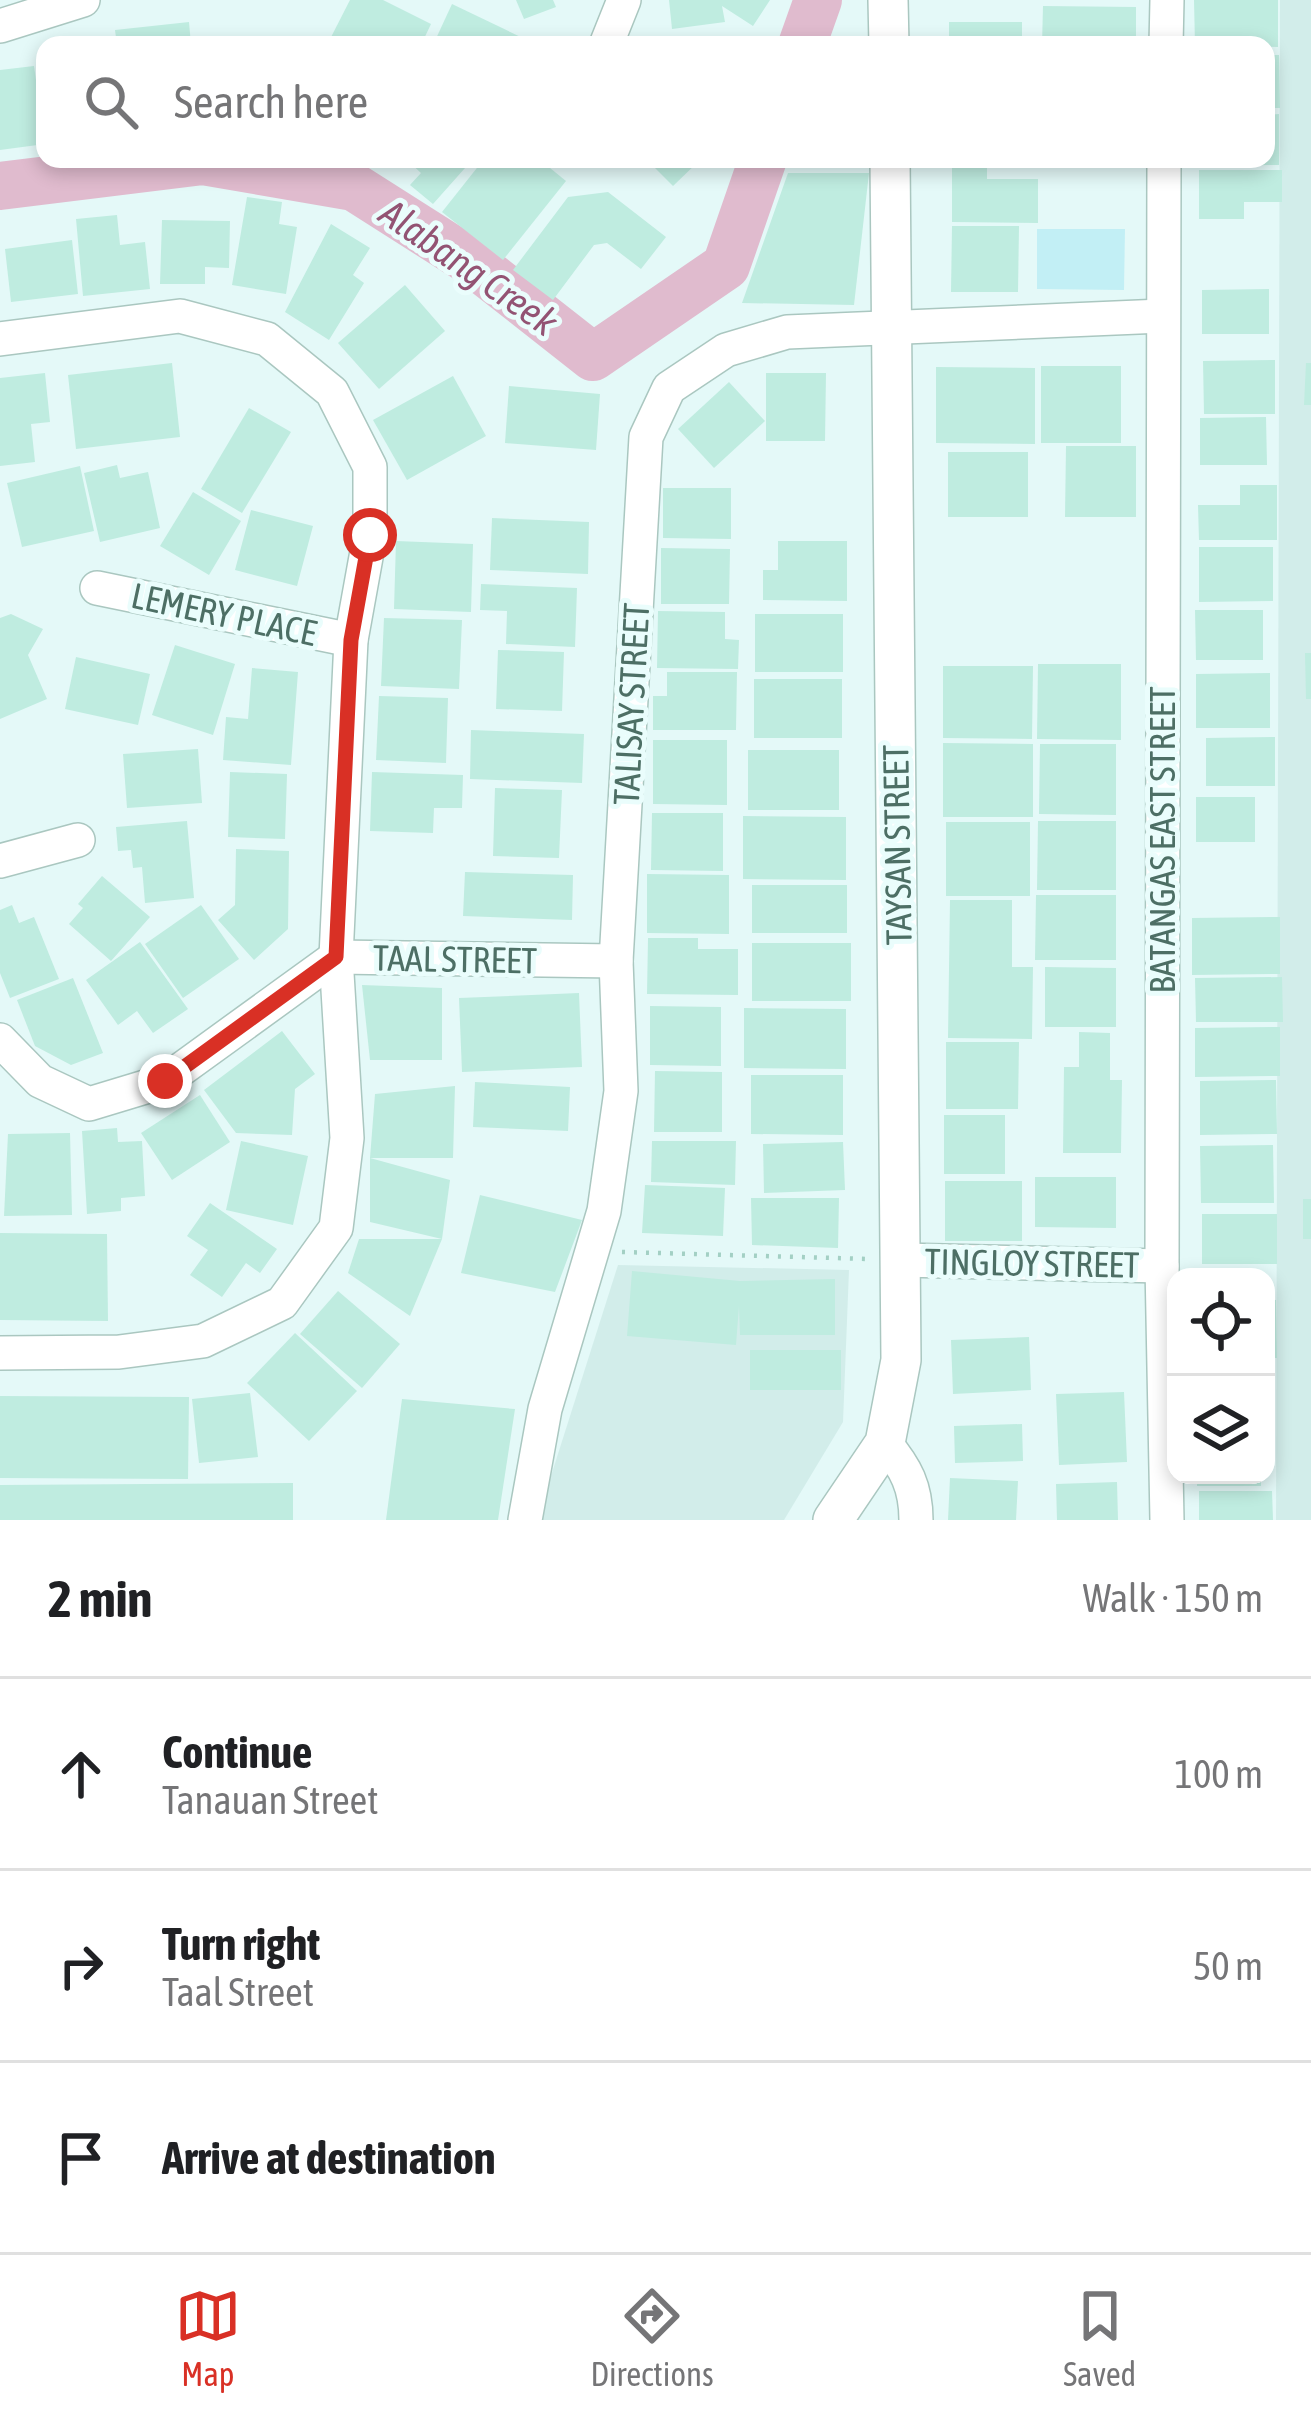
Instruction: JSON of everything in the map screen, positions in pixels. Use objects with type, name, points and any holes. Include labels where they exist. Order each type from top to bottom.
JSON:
[{"type":"street","points":[[0,26],[83,0]]},
{"type":"street","points":[[610,36],[624,0]]},
{"type":"street","points":[[888,0],[889,36]]},
{"type":"street","points":[[1166,36],[1167,0]]},
{"type":"street","name":"TAYSAN STREET","points":[[885,1443],[901,1360],[902,1260],[890,168]]},
{"type":"street","name":"BATANGAS EAST STREET","points":[[1164,168],[1162,1266],[1167,1520]]},
{"type":"street","points":[[0,339],[180,316],[267,339],[332,392],[370,467],[370,535],[351,640],[336,957],[347,1138],[336,1228],[282,1304],[203,1341],[119,1352],[0,1353]]},
{"type":"street","name":"TALISAY STREET","points":[[524,1520],[545,1408],[604,1211],[621,1091],[616,961],[646,437],[669,388],[726,350],[787,332],[1162,316]]},
{"type":"street","name":"LEMERY PLACE","points":[[97,588],[351,640]]},
{"type":"street","points":[[0,862],[78,840]]},
{"type":"street","name":"TAAL STREET","points":[[0,1040],[40,1081],[89,1104],[165,1081],[336,957],[616,961]]},
{"type":"street","name":"TINGLOY STREET","points":[[902,1260],[1162,1266]]},
{"type":"street","points":[[833,1520],[885,1443],[905,1467],[916,1496],[916,1520]]},
{"type":"path","points":[[592,1251],[902,1260]]},
{"type":"shaded area","points":[[1280,0],[1311,0],[1311,1520],[1276,1520]]},
{"type":"shaded area","points":[[618,1265],[849,1270],[843,1422],[784,1520],[537,1520]]},
{"type":"sand","points":[[1037,229],[1125,229],[1124,290],[1037,289]]},
{"type":"building","points":[[350,0],[383,0],[431,24],[425,36],[332,36]]},
{"type":"building","points":[[516,0],[553,0],[556,7],[524,19]]},
{"type":"building","points":[[669,0],[770,0],[753,26],[722,6],[725,22],[672,29]]},
{"type":"building","points":[[1194,0],[1278,0],[1278,47],[1275,36],[1195,36]]},
{"type":"building","points":[[452,4],[519,36],[437,36]]},
{"type":"building","points":[[1043,6],[1136,7],[1136,36],[1042,36]]},
{"type":"building","points":[[189,22],[190,36],[116,36],[115,30]]},
{"type":"building","points":[[949,22],[1022,22],[1022,36],[949,36]]},
{"type":"building","points":[[1275,55],[1279,55],[1280,108],[1275,108]]},
{"type":"building","points":[[34,66],[36,145],[0,150],[0,70]]},
{"type":"building","points":[[1275,114],[1279,114],[1279,165],[1275,165]]},
{"type":"building","points":[[416,168],[465,168],[433,204],[410,185],[421,173]]},
{"type":"building","points":[[477,168],[550,168],[566,181],[503,260],[442,212]]},
{"type":"building","points":[[655,168],[692,168],[673,186]]},
{"type":"building","points":[[952,168],[987,168],[987,179],[1038,179],[1038,223],[952,222]]},
{"type":"building","points":[[1199,170],[1282,170],[1282,202],[1244,202],[1244,219],[1199,219]]},
{"type":"building","points":[[788,173],[869,173],[854,305],[742,303]]},
{"type":"building","points":[[608,192],[666,237],[641,269],[607,243],[594,245],[553,300],[513,270],[568,197]]},
{"type":"building","points":[[247,197],[282,202],[279,224],[297,227],[286,294],[232,285]]},
{"type":"building","points":[[117,215],[120,245],[145,242],[150,289],[83,296],[76,219]]},
{"type":"building","points":[[162,220],[230,221],[229,268],[205,267],[205,284],[160,284]]},
{"type":"building","points":[[331,224],[370,248],[353,275],[364,283],[329,340],[285,312]]},
{"type":"building","points":[[952,226],[1019,226],[1018,292],[951,292]]},
{"type":"building","points":[[72,240],[78,294],[11,302],[5,249]]},
{"type":"building","points":[[405,285],[445,331],[379,389],[338,343]]},
{"type":"building","points":[[1269,289],[1269,334],[1202,334],[1202,290]]},
{"type":"building","points":[[1275,360],[1275,414],[1204,414],[1203,361]]},
{"type":"building","points":[[172,363],[180,437],[76,449],[68,375]]},
{"type":"building","points":[[1306,363],[1311,363],[1311,405],[1304,405]]},
{"type":"building","points":[[1041,366],[1121,366],[1121,443],[1041,443]]},
{"type":"building","points":[[936,367],[1035,368],[1035,444],[936,443]]},
{"type":"building","points":[[45,373],[50,422],[31,424],[35,462],[0,466],[0,378]]},
{"type":"building","points":[[766,373],[826,373],[825,441],[766,441]]},
{"type":"building","points":[[453,376],[486,436],[407,480],[373,420]]},
{"type":"building","points":[[729,382],[765,421],[714,468],[678,429]]},
{"type":"building","points":[[509,386],[600,394],[596,450],[505,443]]},
{"type":"building","points":[[249,408],[291,432],[242,513],[201,489]]},
{"type":"building","points":[[1266,417],[1267,465],[1200,465],[1200,418]]},
{"type":"building","points":[[1066,446],[1136,446],[1136,517],[1065,517]]},
{"type":"building","points":[[948,452],[1028,452],[1028,517],[948,517]]},
{"type":"building","points":[[117,465],[120,478],[148,472],[160,528],[100,542],[84,473]]},
{"type":"building","points":[[80,466],[94,531],[22,547],[7,483]]},
{"type":"building","points":[[1240,485],[1277,485],[1277,540],[1199,540],[1198,505],[1240,505]]},
{"type":"building","points":[[663,488],[731,488],[731,539],[663,538]]},
{"type":"building","points":[[193,492],[241,521],[209,575],[160,546]]},
{"type":"building","points":[[251,510],[313,526],[297,586],[235,570]]},
{"type":"building","points":[[492,518],[589,522],[588,574],[490,570]]},
{"type":"building","points":[[396,541],[473,544],[471,612],[394,609]]},
{"type":"building","points":[[778,541],[847,541],[847,601],[763,600],[763,570],[778,570]]},
{"type":"building","points":[[1199,547],[1273,547],[1273,601],[1199,602]]},
{"type":"building","points":[[661,548],[730,549],[729,604],[661,604]]},
{"type":"building","points":[[481,584],[577,588],[575,647],[506,644],[507,611],[480,610]]},
{"type":"building","points":[[1195,610],[1263,610],[1263,660],[1196,660]]},
{"type":"building","points":[[658,611],[725,612],[725,639],[739,640],[738,669],[657,668]]},
{"type":"building","points":[[11,614],[43,629],[28,655],[47,699],[0,719],[0,618]]},
{"type":"building","points":[[755,614],[843,614],[843,672],[755,672]]},
{"type":"building","points":[[384,618],[462,620],[459,689],[381,686]]},
{"type":"building","points":[[175,645],[235,664],[213,735],[152,715]]},
{"type":"building","points":[[498,650],[564,652],[562,711],[496,709]]},
{"type":"building","points":[[1305,653],[1311,653],[1311,699],[1306,699]]},
{"type":"building","points":[[76,657],[150,674],[138,725],[65,709]]},
{"type":"building","points":[[1038,664],[1121,664],[1121,740],[1037,739]]},
{"type":"building","points":[[943,666],[1033,666],[1032,739],[943,738]]},
{"type":"building","points":[[252,668],[298,672],[291,765],[223,760],[226,717],[248,719]]},
{"type":"building","points":[[667,672],[737,672],[736,730],[653,730],[653,696],[667,696]]},
{"type":"building","points":[[1270,673],[1270,728],[1196,728],[1196,674]]},
{"type":"building","points":[[754,679],[842,679],[842,738],[754,738]]},
{"type":"building","points":[[379,696],[448,698],[446,763],[376,760]]},
{"type":"building","points":[[471,730],[584,734],[582,783],[470,779]]},
{"type":"building","points":[[1275,737],[1275,786],[1206,786],[1206,738]]},
{"type":"building","points":[[653,740],[727,740],[727,805],[653,804]]},
{"type":"building","points":[[943,743],[1033,744],[1033,817],[943,817]]},
{"type":"building","points":[[1040,744],[1116,744],[1116,815],[1039,814]]},
{"type":"building","points":[[198,749],[202,803],[127,808],[123,754]]},
{"type":"building","points":[[748,750],[839,750],[839,810],[748,810]]},
{"type":"building","points":[[230,772],[287,774],[285,839],[228,837]]},
{"type":"building","points":[[372,772],[463,775],[462,808],[434,808],[433,833],[370,831]]},
{"type":"building","points":[[495,788],[562,790],[559,858],[493,856]]},
{"type":"building","points":[[1196,797],[1255,797],[1255,842],[1196,842]]},
{"type":"building","points":[[652,813],[723,813],[723,871],[651,870]]},
{"type":"building","points":[[743,816],[846,817],[846,880],[743,879]]},
{"type":"building","points":[[187,821],[194,898],[145,903],[142,867],[133,868],[131,850],[118,851],[116,827]]},
{"type":"building","points":[[1038,821],[1116,821],[1116,890],[1037,890]]},
{"type":"building","points":[[946,822],[1030,822],[1030,896],[946,896]]},
{"type":"building","points":[[236,849],[289,851],[288,929],[254,960],[218,920],[235,905]]},
{"type":"building","points":[[465,872],[573,875],[572,920],[463,916]]},
{"type":"building","points":[[647,874],[729,875],[729,934],[647,933]]},
{"type":"building","points":[[102,876],[150,917],[111,961],[69,924],[83,908],[78,904]]},
{"type":"building","points":[[752,885],[847,885],[847,933],[752,933]]},
{"type":"building","points":[[1036,895],[1116,895],[1116,960],[1035,960]]},
{"type":"building","points":[[950,900],[1012,900],[1012,967],[1033,967],[1032,1039],[948,1038]]},
{"type":"building","points":[[12,905],[19,923],[34,917],[59,979],[10,998],[0,973],[0,910]]},
{"type":"building","points":[[201,905],[239,959],[183,998],[145,944]]},
{"type":"building","points":[[1280,917],[1280,974],[1192,975],[1192,918]]},
{"type":"building","points":[[648,938],[698,938],[698,949],[738,949],[738,995],[647,994]]},
{"type":"building","points":[[140,942],[188,1009],[153,1033],[137,1011],[118,1025],[86,980]]},
{"type":"building","points":[[752,943],[851,943],[851,1001],[752,1001]]},
{"type":"building","points":[[1045,967],[1116,968],[1116,1027],[1045,1027]]},
{"type":"building","points":[[1282,977],[1283,1022],[1196,1022],[1195,978]]},
{"type":"building","points":[[73,978],[103,1053],[71,1065],[35,1046],[17,1000]]},
{"type":"building","points":[[362,985],[442,988],[442,1060],[370,1060]]},
{"type":"building","points":[[579,993],[582,1067],[462,1072],[459,998]]},
{"type":"building","points":[[650,1006],[721,1007],[721,1066],[650,1065]]},
{"type":"building","points":[[744,1008],[846,1009],[846,1069],[744,1068]]},
{"type":"building","points":[[1280,1027],[1280,1076],[1195,1077],[1195,1028]]},
{"type":"building","points":[[282,1031],[315,1074],[295,1089],[292,1135],[236,1133],[204,1090]]},
{"type":"building","points":[[1079,1032],[1110,1033],[1110,1080],[1122,1080],[1121,1153],[1063,1153],[1064,1067],[1079,1067]]},
{"type":"building","points":[[946,1042],[1019,1042],[1018,1109],[946,1109]]},
{"type":"building","points":[[655,1071],[722,1072],[722,1132],[654,1132]]},
{"type":"building","points":[[751,1075],[843,1075],[843,1135],[751,1134]]},
{"type":"building","points":[[1276,1080],[1277,1134],[1200,1135],[1200,1081]]},
{"type":"building","points":[[475,1082],[570,1087],[568,1131],[473,1127]]},
{"type":"building","points":[[455,1086],[453,1158],[370,1158],[375,1094]]},
{"type":"building","points":[[200,1095],[230,1142],[172,1180],[141,1133]]},
{"type":"building","points":[[944,1115],[1005,1115],[1005,1174],[944,1174]]},
{"type":"building","points":[[117,1128],[118,1142],[142,1141],[145,1196],[121,1198],[121,1211],[87,1214],[82,1131]]},
{"type":"building","points":[[70,1133],[72,1215],[4,1216],[8,1134]]},
{"type":"building","points":[[241,1141],[308,1156],[293,1225],[226,1210]]},
{"type":"building","points":[[652,1141],[736,1141],[735,1185],[651,1182]]},
{"type":"building","points":[[843,1142],[845,1190],[764,1193],[763,1144]]},
{"type":"building","points":[[1273,1145],[1274,1203],[1201,1203],[1200,1146]]},
{"type":"building","points":[[370,1158],[450,1180],[442,1239],[370,1222]]},
{"type":"building","points":[[1035,1177],[1116,1177],[1116,1228],[1035,1227]]},
{"type":"building","points":[[945,1181],[1022,1181],[1022,1241],[945,1241]]},
{"type":"building","points":[[645,1185],[725,1188],[723,1236],[642,1233]]},
{"type":"building","points":[[480,1195],[582,1220],[555,1292],[461,1273]]},
{"type":"building","points":[[751,1198],[839,1198],[838,1248],[752,1245]]},
{"type":"building","points":[[1303,1199],[1311,1199],[1311,1239],[1303,1239]]},
{"type":"building","points":[[210,1203],[277,1249],[260,1273],[246,1263],[222,1297],[190,1275],[208,1250],[187,1236]]},
{"type":"building","points":[[1202,1214],[1277,1214],[1277,1264],[1202,1264]]},
{"type":"building","points":[[0,1233],[107,1234],[108,1321],[0,1320]]},
{"type":"building","points":[[359,1239],[442,1239],[410,1316],[348,1273]]},
{"type":"building","points":[[632,1271],[740,1281],[835,1279],[835,1335],[740,1335],[739,1306],[736,1345],[627,1336]]},
{"type":"building","points":[[338,1291],[400,1344],[362,1388],[300,1334]]},
{"type":"building","points":[[295,1333],[357,1391],[309,1441],[247,1383]]},
{"type":"building","points":[[1029,1337],[1031,1390],[953,1394],[951,1340]]},
{"type":"building","points":[[750,1350],[841,1350],[841,1390],[750,1390]]},
{"type":"building","points":[[1124,1392],[1127,1462],[1059,1465],[1056,1394]]},
{"type":"building","points":[[250,1393],[258,1457],[199,1463],[192,1399]]},
{"type":"building","points":[[0,1396],[189,1397],[188,1479],[0,1478]]},
{"type":"building","points":[[402,1399],[515,1409],[498,1520],[386,1520]]},
{"type":"building","points":[[1022,1424],[1023,1461],[955,1463],[954,1426]]},
{"type":"building","points":[[950,1478],[1018,1481],[1016,1520],[948,1520]]},
{"type":"building","points":[[1117,1482],[1118,1520],[1057,1520],[1056,1484]]},
{"type":"building","points":[[293,1483],[293,1520],[0,1520],[0,1485]]},
{"type":"building","points":[[1197,1484],[1261,1484],[1261,1486]]},
{"type":"building","points":[[1199,1491],[1272,1491],[1273,1520],[1199,1520]]},
{"type":"waterway","name":"Alabang Creek","points":[[805,36],[818,0]]},
{"type":"waterway","name":"Alabang Creek","points":[[0,186],[146,168]]},
{"type":"waterway","name":"Alabang Creek","points":[[244,168],[354,187],[472,262],[593,357],[726,266],[760,168]]},
{"type":"route","points":[[165,1081],[336,957],[351,640],[370,535]]}]
